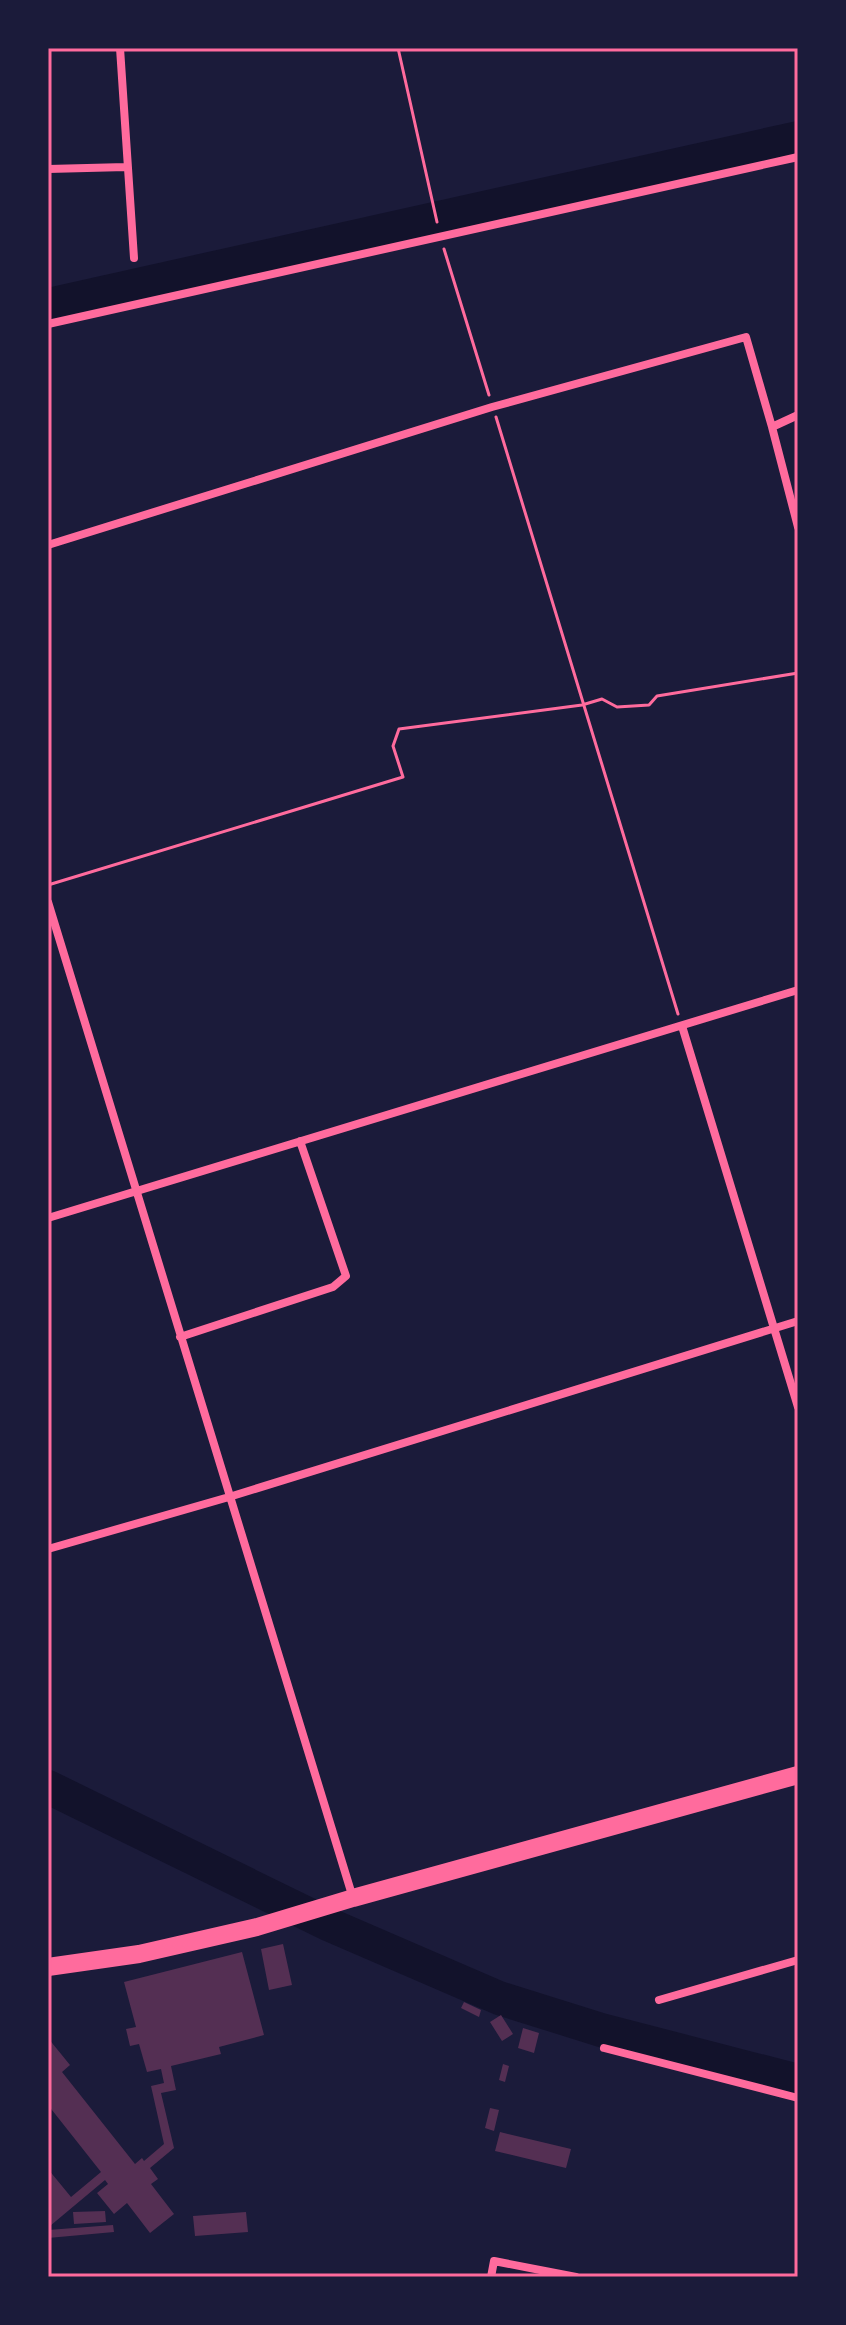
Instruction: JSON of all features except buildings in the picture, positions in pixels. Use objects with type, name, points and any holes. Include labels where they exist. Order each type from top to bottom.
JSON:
[{"type":"main road","points":[[48,1967],[139,1954],[257,1927],[798,1775]]},
{"type":"street","points":[[120,48],[134,258]]},
{"type":"street","points":[[48,324],[798,157]]},
{"type":"street","points":[[48,169],[126,167]]},
{"type":"street","points":[[48,545],[492,407],[746,337],[798,527]]},
{"type":"street","points":[[772,427],[798,415]]},
{"type":"street","points":[[48,902],[353,1898]]},
{"type":"street","points":[[48,1218],[798,990]]},
{"type":"street","points":[[682,1026],[798,1407]]},
{"type":"street","points":[[180,1337],[333,1287],[346,1276],[300,1141]]},
{"type":"street","points":[[48,1549],[229,1497],[798,1321]]},
{"type":"street","points":[[659,2000],[798,1960]]},
{"type":"street","points":[[604,2048],[798,2098]]},
{"type":"street","points":[[491,2277],[494,2261],[576,2277]]},
{"type":"path","points":[[398,48],[440,236],[682,1026]]},
{"type":"path","points":[[48,885],[403,777],[393,746],[399,729],[582,705],[602,699],[617,707],[649,705],[657,696],[798,673]]},
{"type":"waterway","points":[[48,305],[798,138]]},
{"type":"waterway","points":[[48,1787],[330,1925],[499,1998],[601,2030],[798,2081]]}]
